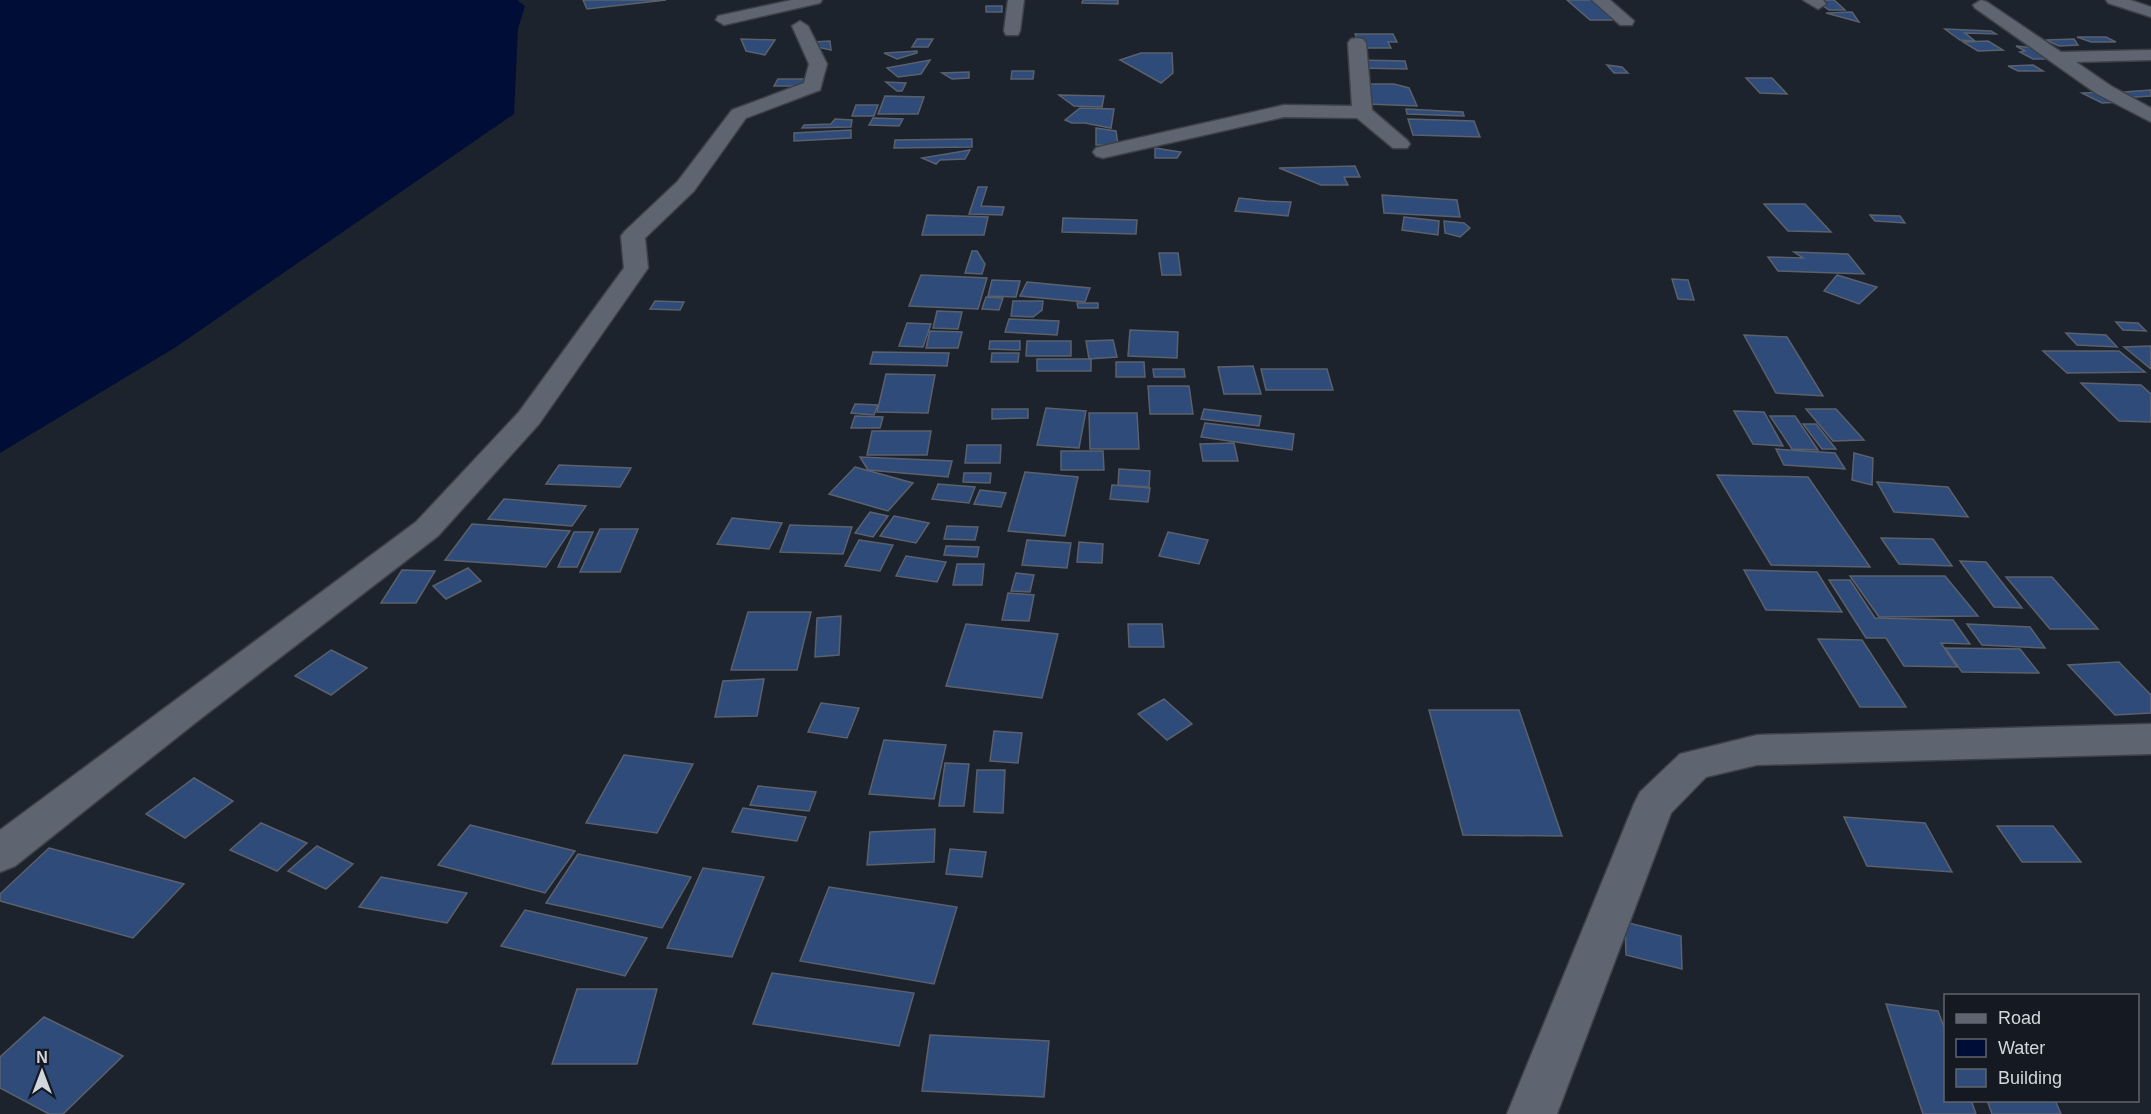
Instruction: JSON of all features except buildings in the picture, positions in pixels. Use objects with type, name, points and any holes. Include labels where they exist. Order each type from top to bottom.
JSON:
[{"type":"street","points":[[724,20],[814,0]]},
{"type":"street","points":[[1012,31],[1016,0]]},
{"type":"street","points":[[1600,0],[1626,21]]},
{"type":"street","points":[[2114,0],[2151,12]]},
{"type":"street","points":[[1981,5],[2104,90],[2148,114]]},
{"type":"street","points":[[0,854],[182,713],[428,529],[530,418],[636,268],[633,236],[686,186],[739,114],[813,86],[818,64],[800,26]]},
{"type":"street","points":[[1357,43],[1362,112]]},
{"type":"street","points":[[2056,57],[2151,56]]},
{"type":"street","points":[[1103,152],[1284,111],[1362,112],[1400,144]]},
{"type":"street","points":[[1532,1114],[1654,804],[1694,765],[1757,750],[2151,739]]},
{"type":"water","points":[[0,0],[517,0],[525,6],[518,29],[514,114],[176,347],[0,453]]}]
